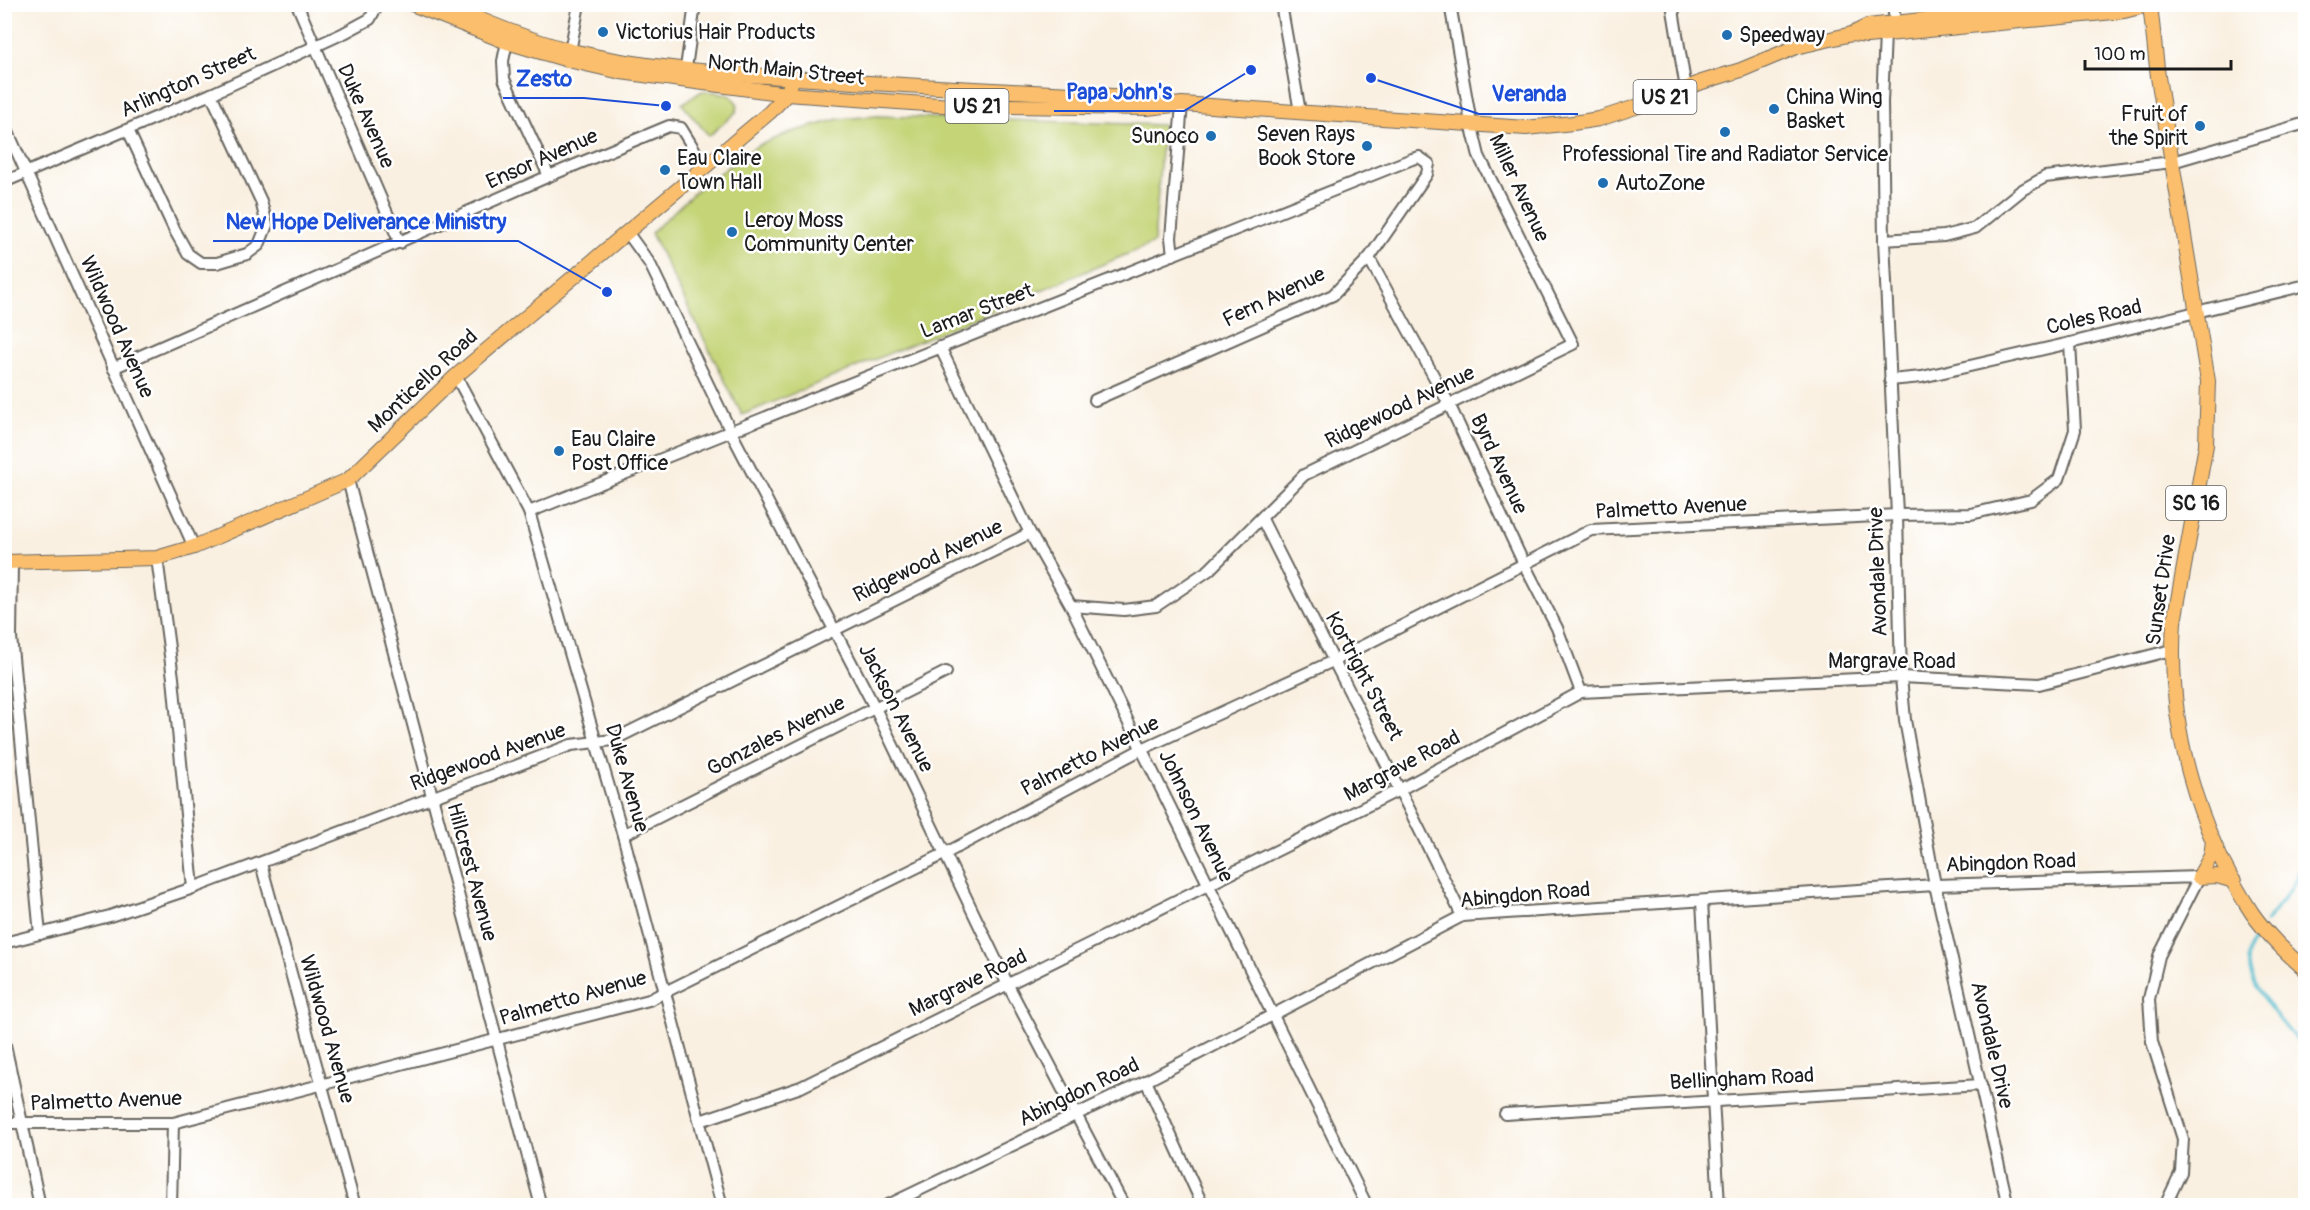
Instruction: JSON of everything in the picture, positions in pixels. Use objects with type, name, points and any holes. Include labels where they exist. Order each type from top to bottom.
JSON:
[{"type":"main road","name":"North Main Street","points":[[412,4],[621,72],[793,78],[1132,97],[1167,104],[1527,128],[1599,119],[1741,70],[1796,47],[1852,34],[1868,26],[2064,4]]},
{"type":"main road","name":"North Main Street","points":[[444,4],[508,37]]},
{"type":"main road","name":"North Main Street","points":[[1852,34],[1867,36],[2124,11],[2150,5]]},
{"type":"main road","name":"Sunset Drive","points":[[2150,5],[2156,65],[2208,381],[2206,445],[2177,603],[2172,650],[2175,702],[2185,760],[2213,840],[2234,881],[2263,926],[2306,970]]},
{"type":"main road","name":"North Main Street","points":[[685,75],[787,94],[939,105],[1147,108],[1167,104]]},
{"type":"main road","name":"Monticello Road","points":[[8,562],[157,558],[194,547],[348,480],[456,376],[770,112],[787,94],[793,78]]},
{"type":"main road","points":[[2199,877],[2211,856],[2213,840]]},
{"type":"main road","points":[[2199,877],[2217,876],[2234,881]]},
{"type":"street","name":"Duke Avenue","points":[[297,4],[400,243]]},
{"type":"street","name":"Arlington Street","points":[[4,182],[211,94],[314,46],[370,19],[378,4]]},
{"type":"street","points":[[570,55],[579,4]]},
{"type":"street","points":[[685,75],[695,4]]},
{"type":"street","points":[[1281,4],[1300,112]]},
{"type":"street","name":"Miller Avenue","points":[[1450,4],[1479,156],[1573,344]]},
{"type":"street","points":[[1672,4],[1686,89]]},
{"type":"street","points":[[1893,4],[1895,22]]},
{"type":"street","name":"Avondale Drive","points":[[1885,34],[1882,102],[1884,240],[1897,515],[1901,677],[1905,720],[1935,885],[2008,1206]]},
{"type":"street","points":[[508,37],[503,61],[504,80],[549,176]]},
{"type":"street","points":[[128,130],[188,254],[201,262],[216,263],[247,254],[260,245],[267,225],[261,201],[211,94]]},
{"type":"street","points":[[1173,255],[1171,238],[1182,104]]},
{"type":"street","name":"Wildwood Avenue","points":[[4,123],[194,547]]},
{"type":"street","points":[[1884,240],[1944,236],[1975,228],[2022,190],[2045,177],[2172,162],[2306,123]]},
{"type":"street","name":"Ensor Avenue","points":[[113,368],[549,176],[669,126],[681,128],[705,167]]},
{"type":"street","name":"Lamar Street","points":[[529,512],[1412,159],[1419,157],[1428,164],[1427,174]]},
{"type":"street","name":"Fern Avenue","points":[[1095,400],[1333,295],[1369,258],[1427,174]]},
{"type":"street","name":"Jackson Avenue","points":[[627,232],[650,264],[730,430],[834,629],[946,853],[1008,985],[1124,1206]]},
{"type":"street","name":"Byrd Avenue","points":[[1369,258],[1449,404],[1524,564],[1557,628],[1581,692]]},
{"type":"street","name":"Coles Road","points":[[1890,380],[1922,377],[2306,285]]},
{"type":"street","name":"Palmetto Avenue","points":[[4,1123],[173,1123],[649,1000],[946,853],[1142,749],[1333,661],[1591,530],[1897,515],[1971,514],[2031,500],[2059,479],[2075,430],[2070,343]]},
{"type":"street","name":"Ridgewood Avenue","points":[[1071,606],[1124,610],[1156,606],[1209,570],[1305,475],[1573,344]]},
{"type":"street","name":"Johnson Avenue","points":[[940,347],[1030,533],[1071,606],[1271,1016],[1367,1206]]},
{"type":"street","name":"Duke Avenue","points":[[456,376],[529,512],[623,835],[722,1206]]},
{"type":"street","name":"Hillcrest Avenue","points":[[348,480],[541,1206]]},
{"type":"street","name":"Kortright Street","points":[[1262,519],[1333,661],[1401,789],[1462,916]]},
{"type":"street","name":"Ridgewood Avenue","points":[[4,943],[110,916],[193,888],[572,745],[613,740],[1030,533]]},
{"type":"street","points":[[157,558],[174,678],[193,888]]},
{"type":"street","points":[[8,562],[11,637],[40,934]]},
{"type":"street","name":"Margrave Road","points":[[700,1121],[801,1087],[1401,789],[1581,692],[1901,677],[2039,684],[2172,650]]},
{"type":"street","name":"Gonzales Avenue","points":[[623,835],[946,672]]},
{"type":"street","name":"Wildwood Avenue","points":[[261,864],[355,1206]]},
{"type":"street","points":[[2165,1206],[2181,1172],[2183,1139],[2152,1042],[2149,999],[2159,956],[2199,877]]},
{"type":"street","name":"Abingdon Road","points":[[891,1204],[1146,1081],[1462,916],[1935,885],[2199,877]]},
{"type":"street","points":[[1702,901],[1719,1206]]},
{"type":"street","points":[[4,1040],[40,1206]]},
{"type":"street","points":[[1146,1081],[1203,1206]]},
{"type":"street","name":"Bellingham Road","points":[[1505,1114],[1981,1085]]},
{"type":"street","points":[[171,1206],[173,1123]]},
{"type":"green space","points":[[702,91],[728,95],[738,106],[736,112],[709,136],[682,104]]},
{"type":"green space","points":[[877,116],[1163,125],[1154,243],[742,415],[651,233],[700,187],[757,146],[792,132],[839,119]]},
{"type":"waterway","points":[[2266,922],[2290,890],[2306,859]]},
{"type":"waterway","points":[[2260,930],[2248,955],[2249,967],[2260,993],[2306,1051]]},
{"type":"place","name":"Victorius Hair Products","points":[[603,32]]},
{"type":"place","name":"Speedway","points":[[1727,35]]},
{"type":"place","name":"Papa John's","points":[[1251,70]]},
{"type":"place","name":"Veranda","points":[[1371,78]]},
{"type":"place","name":"Zesto","points":[[666,106]]},
{"type":"place","name":"China Wing Basket","points":[[1774,109]]},
{"type":"place","name":"Fruit of the Spirit","points":[[2200,126]]},
{"type":"place","name":"Professional Tire and Radiator Service","points":[[1725,132]]},
{"type":"place","name":"Sunoco","points":[[1211,136]]},
{"type":"place","name":"Seven Rays Book Store","points":[[1367,146]]},
{"type":"place","name":"Eau Claire Town Hall","points":[[665,170]]},
{"type":"place","name":"AutoZone","points":[[1603,183]]},
{"type":"place","name":"Leroy Moss Community Center","points":[[732,232]]},
{"type":"place","name":"New Hope Deliverance Ministry","points":[[607,292]]},
{"type":"place","name":"Eau Claire Post Office","points":[[559,451]]}]
